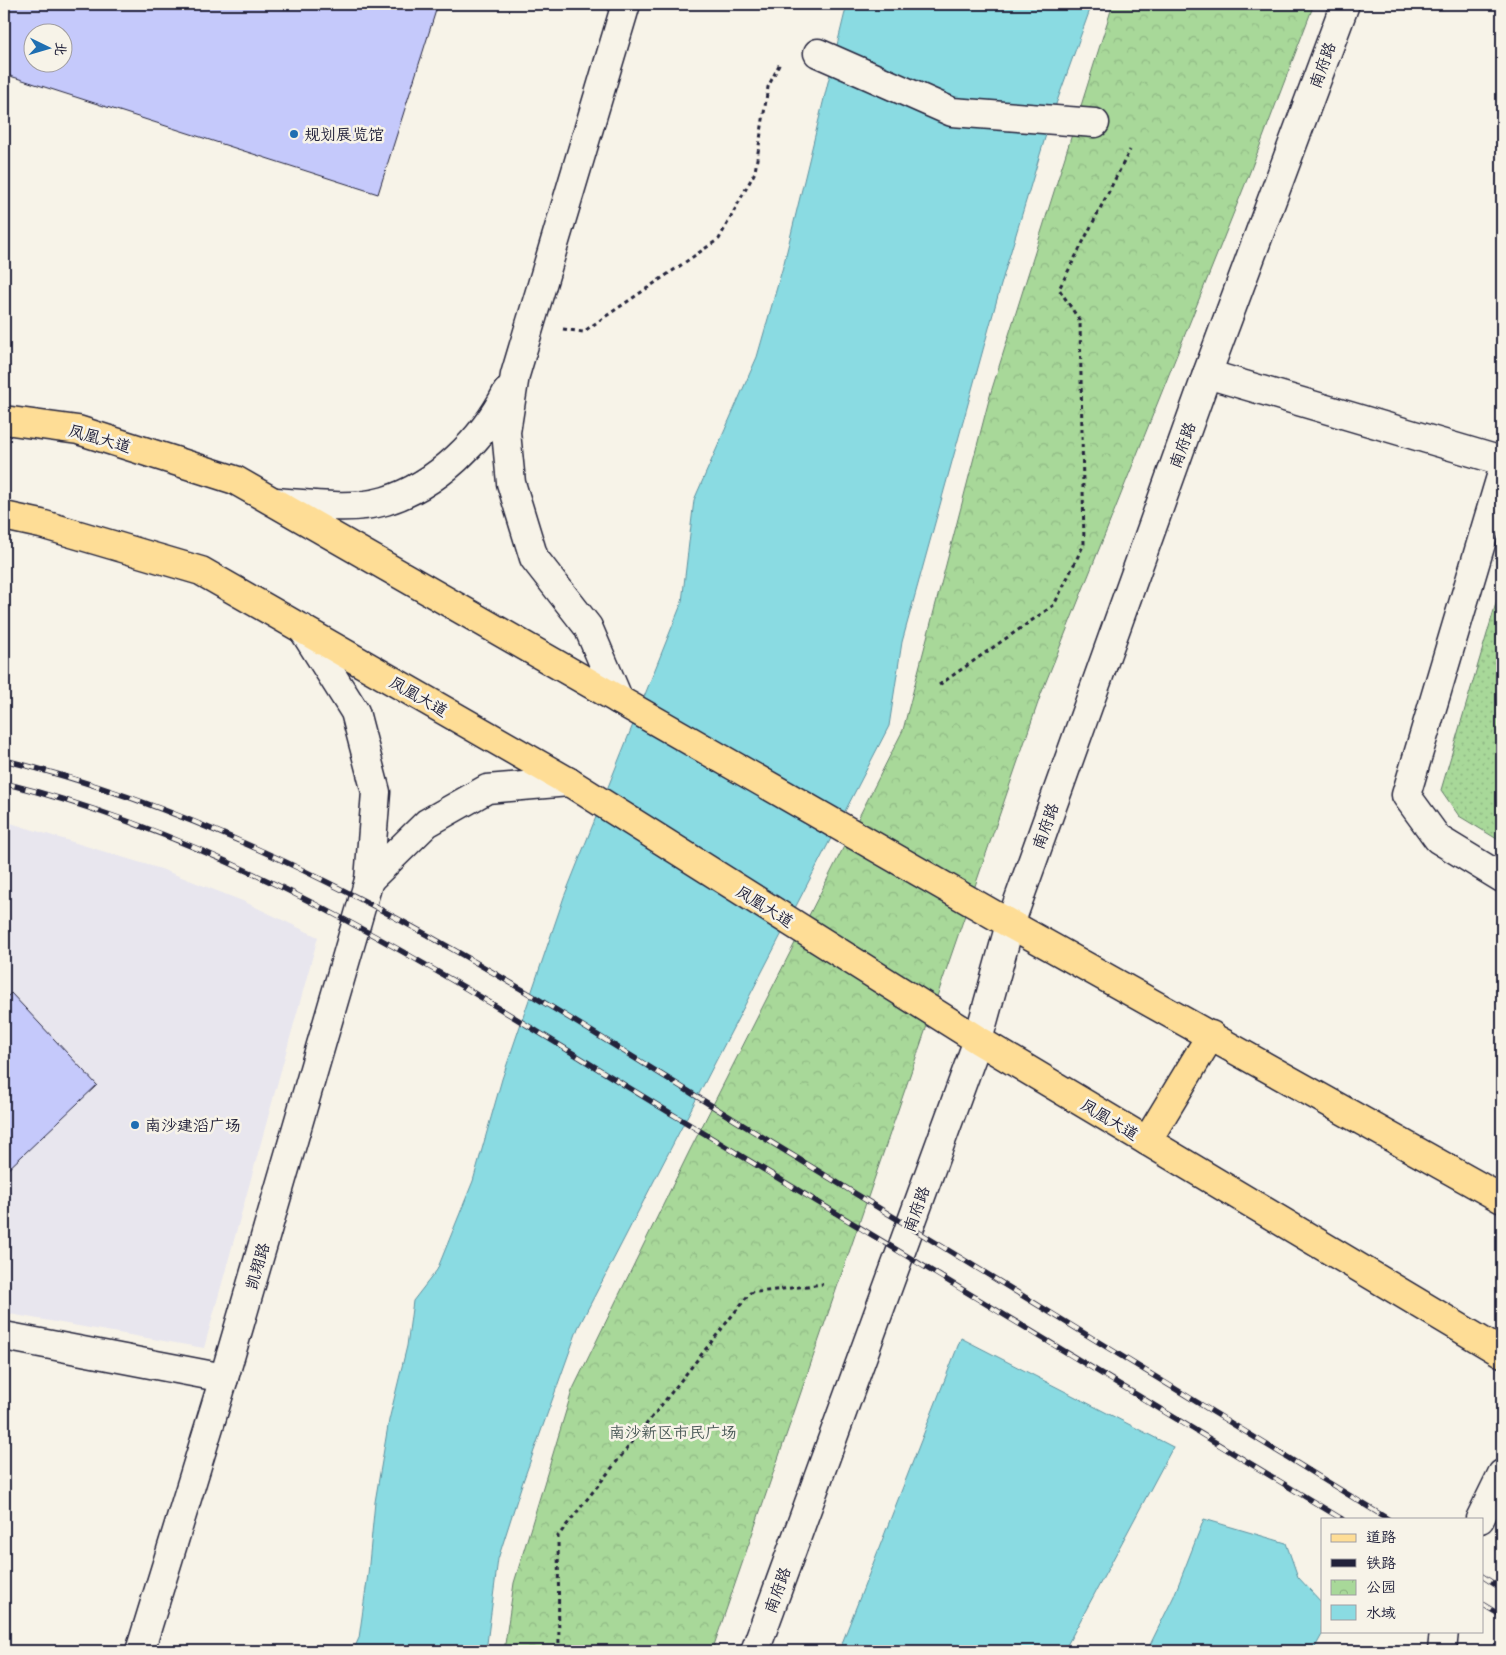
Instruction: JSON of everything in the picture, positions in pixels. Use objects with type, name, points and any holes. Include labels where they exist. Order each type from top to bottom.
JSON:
[{"type":"main road","name":"凤凰大道","points":[[4,420],[78,430],[235,480],[1010,924],[1212,1035],[1502,1200]]},
{"type":"main road","name":"凤凰大道","points":[[4,516],[41,524],[201,571],[569,782],[978,1040],[1502,1353]]},
{"type":"main road","points":[[1147,1141],[1212,1035]]},
{"type":"street","points":[[619,700],[588,627],[534,558],[511,483],[506,432],[515,375],[626,4]]},
{"type":"street","name":"南府路","points":[[755,1651],[978,1040],[1010,924],[1207,374],[1345,4]]},
{"type":"street","points":[[818,53],[952,112],[1095,123]]},
{"type":"street","points":[[1207,374],[1502,461]]},
{"type":"street","points":[[275,502],[353,505],[385,501],[427,482],[480,436],[499,407],[515,375]]},
{"type":"street","points":[[1502,473],[1406,795],[1438,839],[1502,878]]},
{"type":"street","name":"凯翔路","points":[[140,1651],[224,1378],[369,880],[376,792],[355,712],[302,628]]},
{"type":"street","points":[[369,880],[427,823],[487,789],[569,782]]},
{"type":"street","points":[[4,1336],[224,1378]]},
{"type":"street","points":[[1480,1518],[1502,1474]]},
{"type":"street","points":[[1442,1651],[1444,1632]]},
{"type":"path","points":[[530,325],[583,332],[719,239],[755,172],[768,87],[780,63]]},
{"type":"path","points":[[939,685],[1054,605],[1084,544],[1080,321],[1059,288],[1130,150]]},
{"type":"path","points":[[559,1651],[558,1536],[750,1293],[823,1284]]},
{"type":"shaded area","name":"南沙建滔广场","points":[[4,821],[161,869],[245,902],[318,937],[204,1348],[4,1313]]},
{"type":"green space","name":"南沙新区市民广场","points":[[1113,4],[1314,4],[1248,177],[1041,694],[712,1651],[504,1651],[514,1583],[572,1391],[689,1152],[903,730],[991,392]]},
{"type":"green space","points":[[1502,583],[1502,842],[1459,816],[1441,790]]},
{"type":"water","points":[[847,4],[1092,4],[1051,118],[1004,274],[902,642],[889,726],[578,1328],[521,1487],[498,1559],[486,1651],[353,1651],[359,1638],[375,1502],[389,1420],[407,1346],[413,1301],[437,1270],[473,1181],[502,1079],[564,897],[682,602],[694,500],[757,357],[784,263]]},
{"type":"water","points":[[961,1338],[1173,1447],[1064,1651],[839,1651]]},
{"type":"water","points":[[1204,1519],[1286,1543],[1298,1577],[1321,1602],[1321,1632],[1323,1632],[1313,1651],[1147,1651],[1174,1596]]},
{"type":"building","name":"规划展览馆","points":[[4,4],[438,4],[378,194],[4,74]]},
{"type":"building","points":[[11,993],[97,1085],[4,1173],[4,1000]]},
{"type":"railway","points":[[4,760],[103,788],[199,824],[294,866],[387,913],[567,1017],[1386,1518]]},
{"type":"railway","points":[[4,783],[96,810],[184,843],[270,882],[353,924],[515,1018],[1340,1518]]},
{"type":"railway","points":[[1484,1577],[1502,1589]]},
{"type":"railway","points":[[1484,1605],[1502,1616]]},
{"type":"place","name":"规划展览馆","points":[[294,134]]},
{"type":"place","name":"南沙建滔广场","points":[[135,1125]]}]
